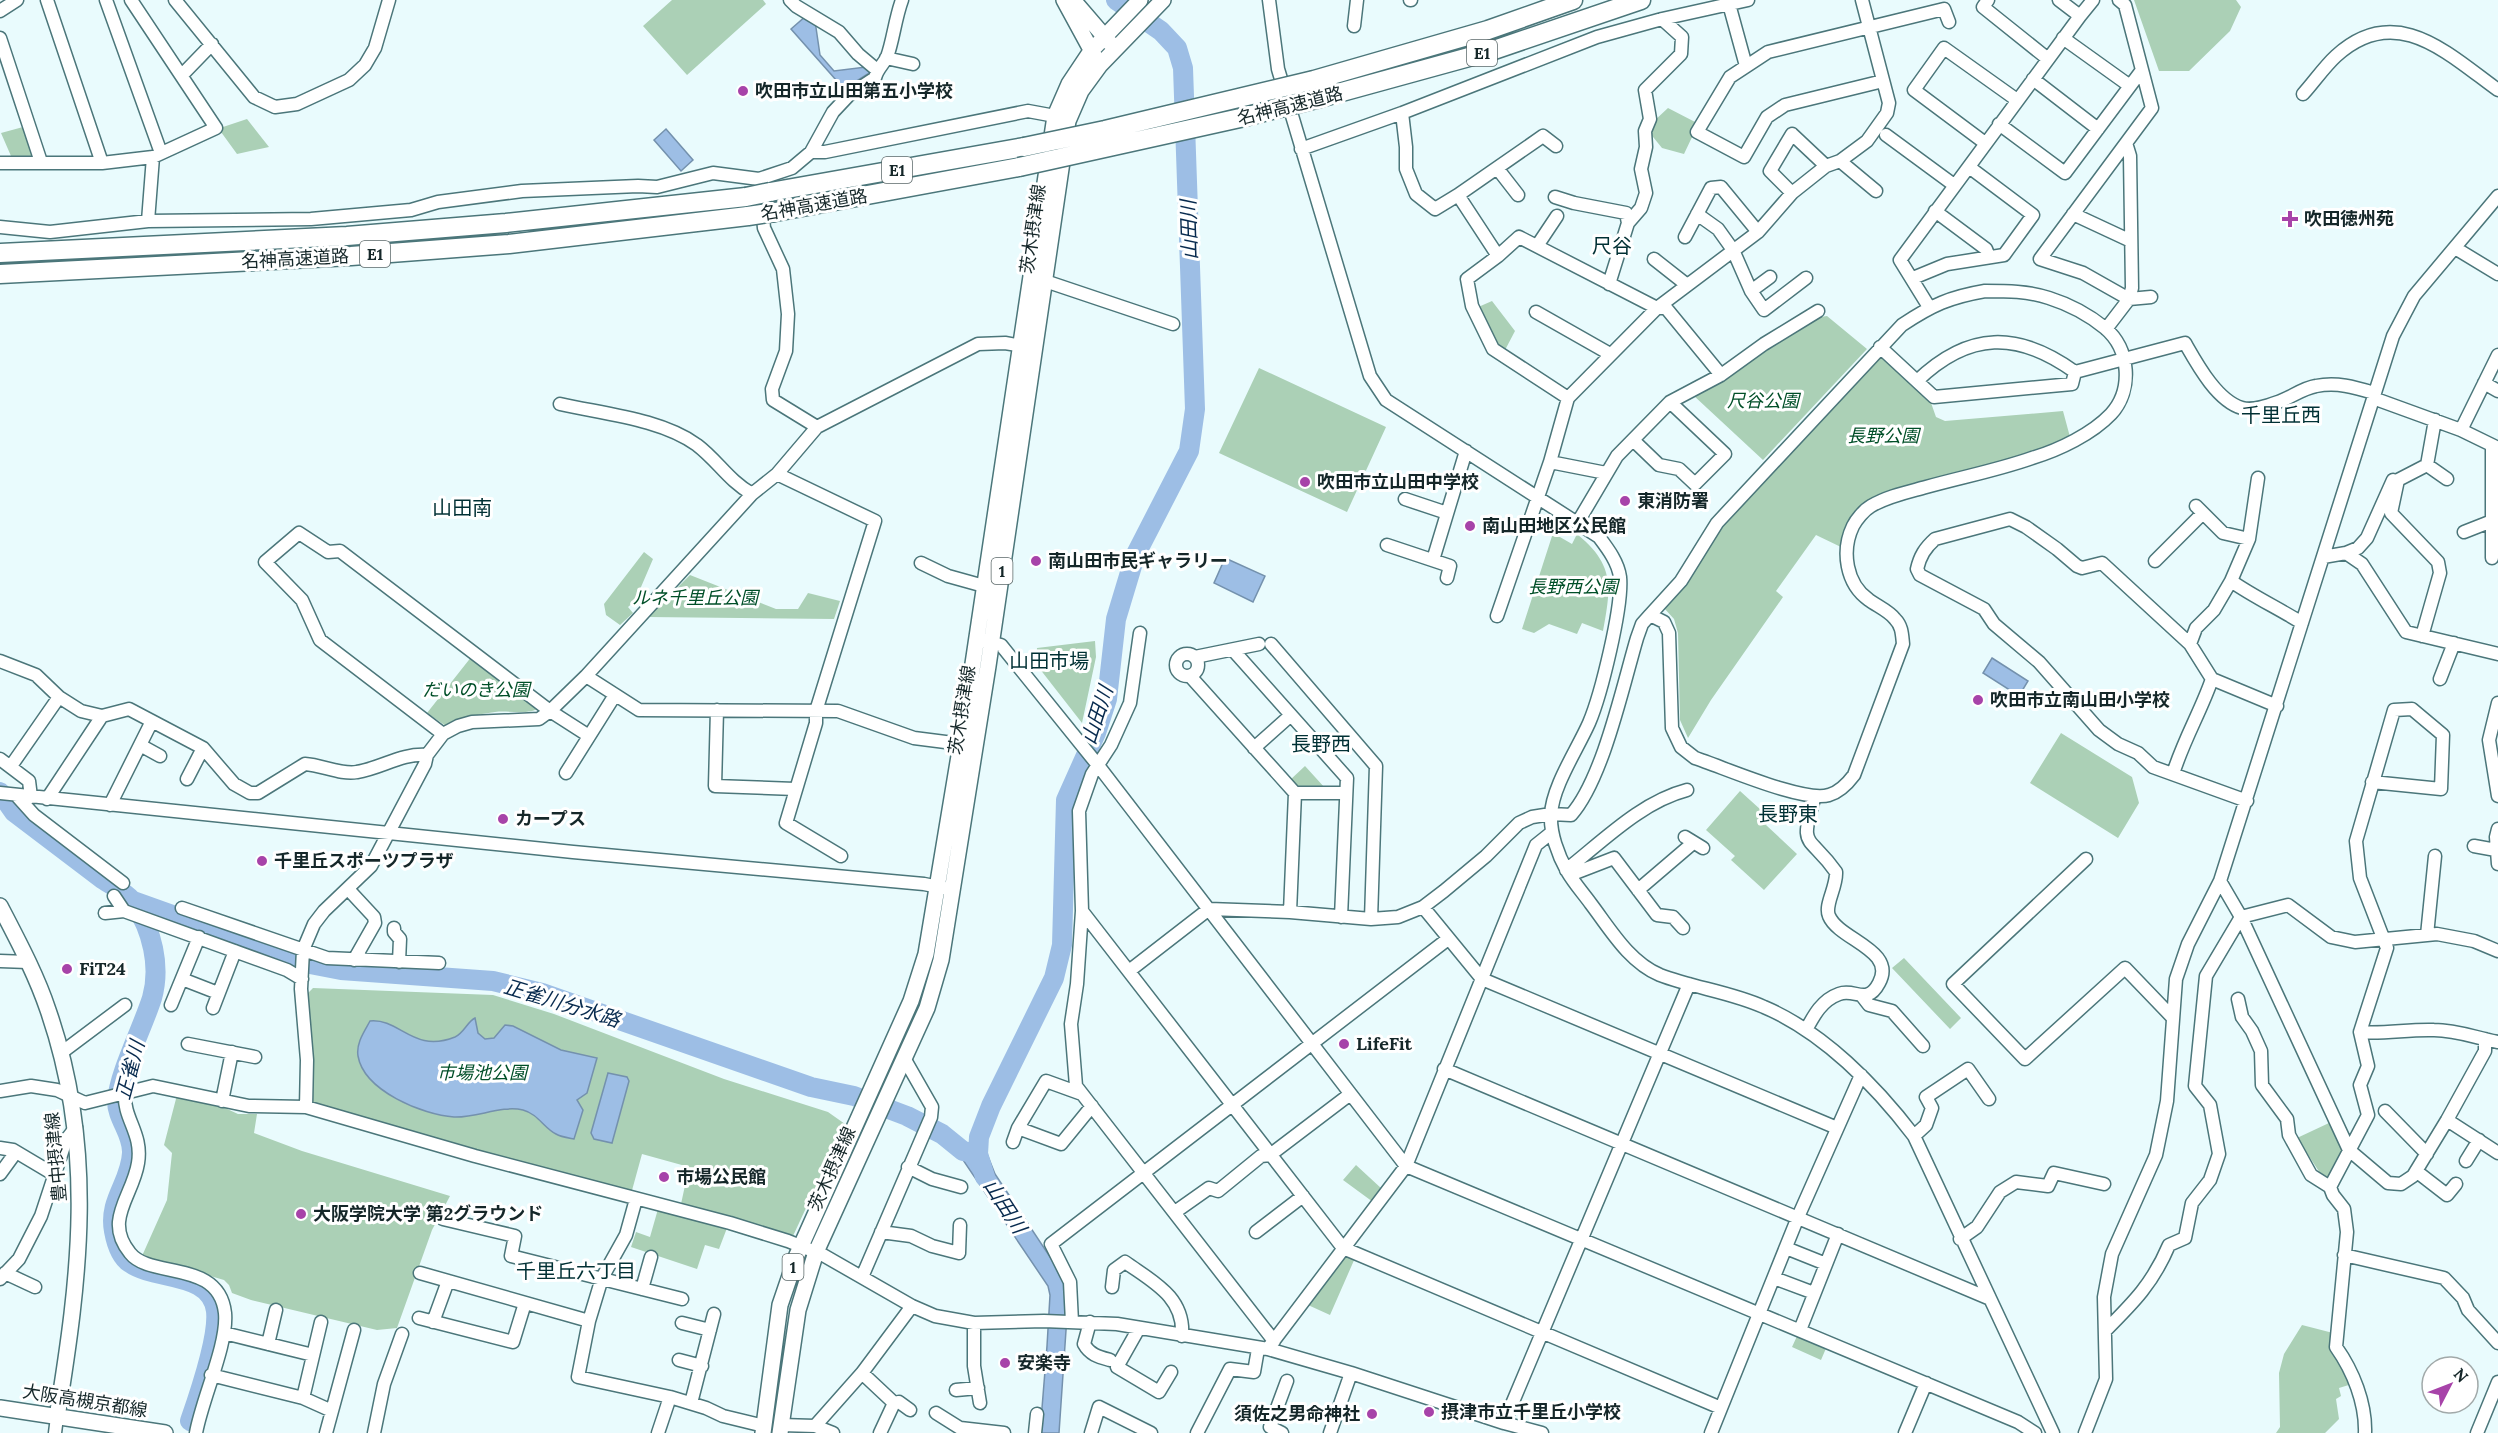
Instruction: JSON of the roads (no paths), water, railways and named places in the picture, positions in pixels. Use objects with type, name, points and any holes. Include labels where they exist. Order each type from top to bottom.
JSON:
[{"type":"highway","name":"名神高速道路","points":[[0,253],[348,236],[506,223],[746,197],[765,185],[1024,147],[1105,130],[1314,80],[1488,30],[1573,0]]},
{"type":"highway","name":"名神高速道路","points":[[0,274],[351,256],[509,244],[775,212],[1019,167],[1240,118],[1491,51],[1641,0]]},
{"type":"main road","points":[[1064,0],[1101,65]]},
{"type":"main road","points":[[1073,0],[1116,49]]},
{"type":"main road","name":"茨木摂津線","points":[[780,1429],[798,1310],[816,1252],[927,1008],[941,960],[954,889],[984,641],[1027,347],[1055,116],[1069,84],[1091,51],[1140,0]]},
{"type":"main road","name":"茨木摂津線","points":[[763,1430],[780,1305],[800,1246],[911,1001],[926,954],[961,744],[984,641],[984,586],[1027,347],[1045,280],[1068,121],[1081,91],[1101,65],[1159,4]]},
{"type":"main road","name":"豊中摂津線","points":[[0,906],[48,1009],[61,1053],[76,1127],[81,1193],[79,1249],[57,1417]]},
{"type":"main road","name":"大阪高槻京都線","points":[[0,1408],[165,1433]]},
{"type":"street","points":[[0,11],[16,0]]},
{"type":"street","points":[[47,0],[102,163]]},
{"type":"street","points":[[106,0],[157,155],[148,221]]},
{"type":"street","points":[[0,162],[102,163],[157,155],[216,128],[131,0]]},
{"type":"street","points":[[175,0],[254,97],[275,107],[297,104],[349,80],[365,65],[375,48],[389,0]]},
{"type":"street","points":[[790,0],[839,32],[858,54],[877,70]]},
{"type":"street","points":[[0,227],[50,232],[148,221],[322,218],[411,210],[438,202],[522,191],[657,187],[713,173],[765,185],[792,168],[811,152],[833,111],[849,96],[875,78],[877,70],[886,58],[894,19],[902,0]]},
{"type":"street","points":[[1269,0],[1278,69],[1370,376],[1386,400],[1599,537],[1612,554],[1620,575],[1620,597],[1599,693],[1590,721],[1554,798],[1551,814],[1551,832],[1568,873],[1636,960],[1658,974],[1764,1007],[1806,1030],[1861,1075],[1887,1100],[1914,1136],[1960,1239],[2053,1433]]},
{"type":"street","points":[[1354,26],[1357,0]]},
{"type":"street","points":[[1301,149],[1402,113],[1597,37],[1662,19],[1748,0]]},
{"type":"street","points":[[1497,616],[1550,462],[1568,398],[1657,308],[1758,232],[1792,193],[1826,166],[1840,161],[1868,141],[1887,113],[1889,103],[1862,0]]},
{"type":"street","points":[[1988,0],[1983,7],[2048,58]]},
{"type":"street","points":[[2059,0],[2080,16]]},
{"type":"street","points":[[1929,307],[1900,260],[2092,0]]},
{"type":"street","points":[[2119,0],[2125,5],[2152,108],[2040,259],[2083,273],[2129,299],[2151,297]]},
{"type":"street","points":[[1729,4],[1746,66]]},
{"type":"street","points":[[1883,81],[1785,105],[1767,117],[1744,157],[1697,132],[1730,77],[1768,52],[1944,9],[1949,22]]},
{"type":"street","points":[[1609,284],[1628,222],[1641,208],[1646,193],[1641,169],[1646,147],[1645,131],[1650,119],[1646,90],[1681,54],[1682,37],[1662,19]]},
{"type":"street","points":[[2303,94],[2336,56],[2356,41],[2382,32],[2409,33],[2440,48],[2498,90]]},
{"type":"street","points":[[0,38],[41,162]]},
{"type":"street","points":[[2063,38],[2130,86]]},
{"type":"street","points":[[182,75],[212,45]]},
{"type":"street","points":[[1985,143],[1914,90],[1944,48],[2017,100]]},
{"type":"street","points":[[886,58],[913,64]]},
{"type":"street","points":[[1999,124],[2065,172],[2142,70]]},
{"type":"street","points":[[2033,79],[2098,129]]},
{"type":"street","points":[[811,152],[825,152],[1028,111],[1055,116]]},
{"type":"street","points":[[1402,113],[1406,169],[1416,194],[1435,208],[1458,195],[1543,136],[1556,146]]},
{"type":"street","points":[[1792,193],[1770,171],[1792,134],[1826,166]]},
{"type":"street","points":[[1886,135],[1954,185]]},
{"type":"street","points":[[2106,329],[2129,299],[2132,288],[2130,156],[2126,143]]},
{"type":"street","points":[[1840,161],[1876,191]]},
{"type":"street","points":[[1913,278],[1947,264],[2004,255],[2034,215],[1969,167]]},
{"type":"street","points":[[1497,168],[1518,195]]},
{"type":"street","points":[[765,185],[764,228],[783,269],[788,314],[786,351],[772,389],[774,400],[817,428]]},
{"type":"street","points":[[1685,237],[1712,188],[1721,187],[1758,232]]},
{"type":"street","points":[[1458,195],[1498,256]]},
{"type":"street","points":[[2085,1433],[2106,1379],[2104,1297],[2112,1254],[2156,1155],[2167,1101],[2176,979],[2187,944],[2220,880],[2247,801],[2393,336],[2414,296],[2498,196]]},
{"type":"street","points":[[1555,197],[1626,213],[1628,222]]},
{"type":"street","points":[[1935,211],[1986,249],[1989,257]]},
{"type":"street","points":[[1697,214],[1718,229],[1733,250],[1750,291],[1764,310],[1806,278]]},
{"type":"street","points":[[2073,214],[2131,241]]},
{"type":"street","points":[[1537,246],[1557,216]]},
{"type":"street","points":[[1568,398],[1492,349],[1472,306],[1467,279],[1519,237],[1657,308],[1666,308],[1721,375]]},
{"type":"street","points":[[2455,248],[2498,274]]},
{"type":"street","points":[[1654,259],[1687,285]]},
{"type":"street","points":[[1750,291],[1770,277]]},
{"type":"street","points":[[1045,280],[1173,324]]},
{"type":"street","points":[[1129,971],[1209,909],[1290,912],[1371,919],[1398,917],[1423,907],[1486,856],[1519,823],[1532,817],[1551,814],[1571,815],[1581,804],[1611,726],[1642,624],[1650,615],[1681,581],[1717,523],[1880,347],[1902,326],[1929,307],[1960,296],[1985,291],[2017,291],[2048,298],[2075,309],[2106,329],[2117,343],[2125,360],[2127,375],[2123,395],[2113,412],[2100,424],[2034,458],[1891,496],[1868,507],[1853,525],[1846,556],[1848,570],[1855,585],[1866,599],[1894,617],[1902,630],[1903,644],[1854,775],[1844,787],[1830,795],[1802,795],[1695,758],[1682,747],[1671,728],[1669,633],[1664,622],[1650,615]]},
{"type":"street","points":[[1578,522],[1617,456],[1670,402],[1721,375],[1764,344],[1818,311]]},
{"type":"street","points":[[1536,312],[1610,354]]},
{"type":"street","points":[[306,1107],[307,1060],[301,975],[303,953],[314,924],[324,911],[371,866],[427,755],[443,734],[472,722],[539,719],[550,711],[586,676],[752,495],[777,474],[817,428],[978,345],[1005,343],[1027,347]]},
{"type":"street","points":[[1917,381],[1946,357],[1970,347],[1990,343],[2021,344],[2050,354],[2075,372],[2185,343],[2205,377],[2220,394],[2242,408],[2262,408],[2290,398],[2313,386],[2342,384],[2461,430],[2495,447],[2492,521],[2488,554]]},
{"type":"street","points":[[1880,347],[1934,397],[2072,384],[2075,372]]},
{"type":"street","points":[[2461,430],[2498,355]]},
{"type":"street","points":[[2484,383],[2498,391]]},
{"type":"street","points":[[1633,440],[1659,465],[1679,469],[1695,484],[1725,454],[1670,402]]},
{"type":"street","points":[[560,404],[669,428],[698,446],[735,484],[752,495]]},
{"type":"street","points":[[2427,465],[2435,420]]},
{"type":"street","points":[[1433,560],[1466,451]]},
{"type":"street","points":[[1550,462],[1606,473]]},
{"type":"street","points":[[2323,557],[2346,553],[2358,548],[2367,538],[2394,478],[2398,480],[2427,465]]},
{"type":"street","points":[[2427,465],[2447,479]]},
{"type":"street","points":[[777,474],[875,521],[816,711],[816,723],[786,823],[841,856]]},
{"type":"street","points":[[2190,645],[2196,628],[2214,610],[2231,581],[2249,539],[2258,478]]},
{"type":"street","points":[[2398,480],[2391,513],[2438,562],[2440,573],[2422,636]]},
{"type":"street","points":[[1405,499],[1447,513]]},
{"type":"street","points":[[2155,561],[2165,544],[2199,509],[2223,533],[2249,539]]},
{"type":"street","points":[[2247,801],[2154,766],[2138,753],[2118,744],[2098,729],[2039,662],[1994,624],[1984,609],[1920,575],[1917,569],[1919,559],[1927,546],[1935,539],[2010,519],[2034,532],[2077,566],[2082,568],[2102,563],[2190,645],[2212,679],[2277,706]]},
{"type":"street","points":[[2464,532],[2492,521]]},
{"type":"street","points":[[443,734],[320,640],[302,600],[265,562],[299,533],[328,552],[340,551],[550,711],[589,736]]},
{"type":"street","points":[[1387,545],[1450,566],[1447,578]]},
{"type":"street","points":[[2346,553],[2362,564],[2406,632],[2498,654]]},
{"type":"street","points":[[921,563],[948,576],[984,586]]},
{"type":"street","points":[[2231,581],[2302,623]]},
{"type":"street","points":[[1140,633],[1130,703],[1111,745],[1097,764],[1084,791],[1079,811],[1082,911],[1077,984],[1071,1024],[1076,1086],[1175,1212],[1266,1347]]},
{"type":"street","points":[[984,641],[1001,645],[1079,741],[1349,1095],[1406,1166],[2018,1422],[2035,1433]]},
{"type":"street","points":[[2440,679],[2454,643]]},
{"type":"street","points":[[1195,657],[1198,668],[1190,676],[1183,676],[1177,671],[1176,660],[1185,654],[1195,657],[1265,644],[1376,766],[1371,919]]},
{"type":"street","points":[[1233,650],[1347,778],[1341,917]]},
{"type":"street","points":[[0,661],[36,675],[59,697],[81,711],[102,716],[129,709],[152,721],[203,748],[234,784],[250,793],[258,793],[305,764],[355,772],[396,758],[416,754],[427,755]]},
{"type":"street","points":[[586,676],[639,710],[838,711],[914,738],[961,744]]},
{"type":"street","points":[[1190,676],[1295,793],[1290,912]]},
{"type":"street","points":[[2173,774],[2179,753],[2204,703],[2212,679]]},
{"type":"street","points":[[566,773],[615,695]]},
{"type":"street","points":[[11,766],[59,697]]},
{"type":"street","points":[[2498,703],[2489,740],[2498,796]]},
{"type":"street","points":[[2330,1187],[2368,1114],[2360,1085],[2368,1066],[2360,1032],[2387,948],[2361,878],[2356,841],[2372,782],[2394,710],[2412,709],[2443,735],[2441,789],[2372,782]]},
{"type":"street","points":[[717,710],[715,786],[795,789]]},
{"type":"street","points":[[1254,748],[1291,715]]},
{"type":"street","points":[[47,799],[102,716]]},
{"type":"street","points":[[110,805],[152,721]]},
{"type":"street","points":[[140,745],[160,756]]},
{"type":"street","points":[[187,779],[203,748]]},
{"type":"street","points":[[0,759],[29,781],[31,797]]},
{"type":"street","points":[[1568,873],[1632,817],[1673,793],[1687,790]]},
{"type":"street","points":[[0,793],[954,889]]},
{"type":"street","points":[[1295,793],[1346,793]]},
{"type":"street","points":[[16,795],[34,815],[123,883]]},
{"type":"street","points":[[1806,1030],[1817,1010],[1827,1000],[1841,993],[1862,996],[1870,993],[1883,976],[1877,955],[1837,928],[1828,915],[1828,902],[1836,884],[1836,872],[1807,840],[1806,826],[1815,796]]},
{"type":"street","points":[[2498,829],[2496,850],[2498,864]]},
{"type":"street","points":[[1197,1433],[1230,1369],[1254,1372],[1266,1347],[1406,1166],[1536,845],[1551,832]]},
{"type":"street","points":[[1638,890],[1693,843]]},
{"type":"street","points":[[2474,846],[2496,850]]},
{"type":"street","points":[[2427,935],[2435,856]]},
{"type":"street","points":[[1568,873],[1614,858],[1657,915],[1674,917],[1683,928]]},
{"type":"street","points":[[2086,859],[1953,984],[2025,1059],[2125,968],[2173,1018]]},
{"type":"street","points":[[2220,880],[2241,917],[2349,1150],[2388,1183],[2401,1184],[2413,1176],[2485,1051],[2485,1040]]},
{"type":"street","points":[[348,889],[374,917],[375,923],[354,960]]},
{"type":"street","points":[[114,896],[124,911]]},
{"type":"street","points":[[2105,1331],[2146,1287],[2157,1272],[2169,1245],[2185,1238],[2192,1203],[2210,1180],[2219,1154],[2210,1106],[2195,1086],[2206,976],[2241,917],[2288,905],[2331,938],[2355,942],[2437,934],[2474,941],[2498,951]]},
{"type":"street","points":[[1423,907],[1482,979],[1837,1128]]},
{"type":"street","points":[[182,908],[303,953],[354,960],[439,963]]},
{"type":"street","points":[[105,913],[124,911],[301,975]]},
{"type":"street","points":[[1082,911],[1343,1248],[1721,1408]]},
{"type":"street","points":[[394,928],[394,932],[400,939],[399,962]]},
{"type":"street","points":[[171,1005],[199,937]]},
{"type":"street","points":[[1072,1322],[1070,1282],[1051,1244],[1448,939]]},
{"type":"street","points":[[213,1008],[235,951]]},
{"type":"street","points":[[0,961],[28,962]]},
{"type":"street","points":[[182,980],[218,993]]},
{"type":"street","points":[[1504,1423],[1689,984]]},
{"type":"street","points":[[1862,996],[1869,1005],[1892,1011],[1923,1046]]},
{"type":"street","points":[[2238,999],[2242,1017],[2252,1031],[2261,1051],[2262,1085],[2287,1119],[2289,1135],[2312,1175],[2330,1187],[2333,1196],[2344,1209],[2347,1232],[2336,1347],[2349,1365],[2363,1411],[2366,1433]]},
{"type":"street","points":[[61,1053],[125,1005]]},
{"type":"street","points":[[2360,1032],[2385,1034],[2434,1029],[2468,1033],[2485,1040],[2498,1041]]},
{"type":"street","points":[[188,1044],[255,1057]]},
{"type":"street","points":[[222,1101],[232,1052]]},
{"type":"street","points":[[862,1277],[931,1117],[932,1107],[904,1058]]},
{"type":"street","points":[[1444,1068],[1988,1298]]},
{"type":"street","points":[[1914,1136],[1926,1125],[1932,1108],[1926,1097],[1968,1069],[1989,1099]]},
{"type":"street","points":[[1711,1433],[1761,1314],[1798,1217],[1861,1075]]},
{"type":"street","points":[[1013,1142],[1018,1128],[1046,1081],[1083,1094]]},
{"type":"street","points":[[0,1090],[32,1086],[57,1090],[85,1102],[159,1086],[249,1106],[306,1107],[475,1156],[730,1223],[800,1246],[816,1252],[912,1306],[935,1316],[974,1323],[1090,1322],[1266,1347],[1542,1433]]},
{"type":"street","points":[[125,1093],[124,1104],[140,1143],[138,1165],[119,1213],[118,1228],[126,1247],[131,1255],[141,1261],[187,1273],[212,1286],[225,1311],[224,1333],[196,1433]]},
{"type":"street","points":[[1175,1212],[1209,1188],[1218,1191],[1262,1156],[1270,1155],[1349,1095]]},
{"type":"street","points":[[1018,1128],[1061,1144],[1092,1106]]},
{"type":"street","points":[[2385,1111],[2427,1154]]},
{"type":"street","points":[[2447,1120],[2498,1152]]},
{"type":"street","points":[[35,1287],[3,1276],[20,1259],[41,1216],[66,1140],[76,1127]]},
{"type":"street","points":[[2466,1161],[2479,1140]]},
{"type":"street","points":[[0,1148],[16,1152],[55,1175]]},
{"type":"street","points":[[0,1174],[16,1152]]},
{"type":"street","points":[[908,1167],[932,1179],[962,1187]]},
{"type":"street","points":[[2416,1171],[2447,1196],[2456,1184]]},
{"type":"street","points":[[1960,1239],[1977,1227],[2001,1192],[2016,1182],[2048,1186],[2054,1173],[2104,1184]]},
{"type":"street","points":[[1256,1232],[1303,1196]]},
{"type":"street","points":[[636,1199],[626,1235],[602,1278],[589,1321],[578,1377],[691,1403],[763,1430]]},
{"type":"street","points":[[443,1219],[515,1236],[511,1256],[682,1299]]},
{"type":"street","points":[[881,1233],[911,1236],[932,1246],[959,1253],[960,1225]]},
{"type":"street","points":[[1800,1330],[1838,1234]]},
{"type":"street","points":[[1786,1248],[1826,1264]]},
{"type":"street","points":[[2344,1255],[2444,1278],[2463,1298],[2468,1310],[2498,1343]]},
{"type":"street","points":[[642,1289],[651,1257]]},
{"type":"street","points":[[1112,1287],[1114,1270],[1125,1262],[1168,1292],[1183,1320],[1182,1336]]},
{"type":"street","points":[[420,1273],[589,1321]]},
{"type":"street","points":[[1774,1278],[1814,1293]]},
{"type":"street","points":[[434,1322],[448,1281]]},
{"type":"street","points":[[419,1318],[513,1342],[525,1303]]},
{"type":"street","points":[[815,1426],[862,1373],[912,1306]]},
{"type":"street","points":[[268,1344],[276,1310]]},
{"type":"street","points":[[691,1403],[714,1314]]},
{"type":"street","points":[[303,1398],[321,1322]]},
{"type":"street","points":[[1090,1322],[1084,1344],[1095,1356],[1110,1360]]},
{"type":"street","points":[[682,1323],[710,1330]]},
{"type":"street","points":[[974,1323],[974,1366],[980,1403]]},
{"type":"street","points":[[1139,1328],[1117,1367],[1159,1392],[1171,1372]]},
{"type":"street","points":[[326,1433],[354,1330]]},
{"type":"street","points":[[224,1333],[313,1355]]},
{"type":"street","points":[[374,1433],[384,1384],[402,1334]]},
{"type":"street","points":[[679,1360],[702,1366]]},
{"type":"street","points":[[862,1373],[894,1403],[899,1402],[910,1410]]},
{"type":"street","points":[[1330,1433],[1351,1373]]},
{"type":"street","points":[[211,1375],[303,1398],[332,1411]]},
{"type":"street","points":[[1282,1433],[1270,1427],[1287,1381]]},
{"type":"street","points":[[2477,1433],[2498,1382]]},
{"type":"street","points":[[1906,1433],[1926,1383]]},
{"type":"street","points":[[956,1390],[978,1388]]},
{"type":"street","points":[[658,1433],[670,1397]]},
{"type":"street","points":[[880,1433],[894,1403]]},
{"type":"street","points":[[1091,1433],[1099,1407],[1151,1433]]},
{"type":"street","points":[[936,1413],[959,1430],[1004,1433]]},
{"type":"street","points":[[1035,1433],[1036,1414]]},
{"type":"street","points":[[55,1433],[57,1417]]},
{"type":"street","points":[[780,1429],[815,1426],[833,1433]]},
{"type":"water","points":[[806,16],[815,21],[820,55],[834,71],[866,67],[871,72],[844,89],[791,29]]},
{"type":"water","points":[[666,129],[693,160],[681,171],[654,140]]},
{"type":"water","points":[[1225,558],[1265,576],[1253,602],[1214,583]]},
{"type":"water","points":[[1992,658],[2028,681],[2019,696],[1983,673]]},
{"type":"water","points":[[475,1018],[478,1033],[485,1039],[494,1038],[505,1025],[513,1026],[561,1050],[597,1058],[587,1093],[577,1100],[583,1110],[574,1139],[556,1134],[533,1115],[523,1110],[506,1109],[463,1117],[427,1112],[383,1090],[363,1069],[358,1056],[358,1047],[370,1021],[390,1025],[418,1039],[441,1041],[458,1035]]},
{"type":"water","points":[[608,1073],[627,1077],[629,1081],[612,1143],[594,1139],[591,1133]]},
{"type":"water","points":[[966,1150],[987,1154],[995,1174],[1064,1278],[1068,1301],[1059,1433],[1040,1433],[1050,1295],[1048,1286],[963,1160]]},
{"type":"waterway","name":"山田川","points":[[985,1177],[978,1154],[979,1137],[991,1106],[1054,978],[1062,945],[1066,800],[1096,733],[1107,699],[1116,619],[1135,556],[1189,451],[1195,409],[1183,68],[1177,48],[1161,31],[1116,0]]},
{"type":"waterway","name":"正雀川","points":[[0,792],[14,812],[131,899],[150,936],[155,961],[155,986],[122,1077],[117,1101],[119,1114],[130,1139],[132,1153],[113,1220],[118,1244],[124,1257],[130,1263],[141,1269],[193,1283],[204,1289],[212,1298],[216,1311],[214,1336],[208,1366],[190,1421]]},
{"type":"waterway","name":"正雀川分水路","points":[[133,901],[310,964],[341,970],[493,981],[542,993],[811,1087],[854,1096],[907,1116],[942,1134],[963,1151],[978,1154]]},
{"type":"place","name":"吹田市立山田第五小学校","points":[[743,91]]},
{"type":"place","name":"吹田徳州苑","points":[[2290,219]]},
{"type":"place","name":"吹田市立山田中学校","points":[[1305,482]]},
{"type":"place","name":"東消防署","points":[[1625,501]]},
{"type":"place","name":"南山田地区公民館","points":[[1470,526]]},
{"type":"place","name":"南山田市民ギャラリー","points":[[1036,561]]},
{"type":"place","name":"吹田市立南山田小学校","points":[[1978,700]]},
{"type":"place","name":"カープス","points":[[503,819]]},
{"type":"place","name":"千里丘スポーツプラザ","points":[[262,861]]},
{"type":"place","name":"FiT24","points":[[67,969]]},
{"type":"place","name":"LifeFit","points":[[1344,1044]]},
{"type":"place","name":"市場公民館","points":[[664,1177]]},
{"type":"place","name":"大阪学院大学 第2グラウンド","points":[[301,1214]]},
{"type":"place","name":"安楽寺","points":[[1005,1363]]},
{"type":"place","name":"摂津市立千里丘小学校","points":[[1429,1412]]},
{"type":"place","name":"須佐之男命神社","points":[[1372,1414]]},
{"type":"district","name":"尺谷","points":[[1612,246]]},
{"type":"district","name":"千里丘西","points":[[2281,415]]},
{"type":"district","name":"山田南","points":[[462,508]]},
{"type":"district","name":"山田市場","points":[[1049,661]]},
{"type":"district","name":"長野西","points":[[1321,744]]},
{"type":"district","name":"長野東","points":[[1788,814]]},
{"type":"district","name":"千里丘六丁目","points":[[576,1271]]},
{"type":"park label","name":"尺谷公園","points":[[1763,401]]},
{"type":"park label","name":"長野公園","points":[[1883,436]]},
{"type":"park label","name":"長野西公園","points":[[1573,587]]},
{"type":"park label","name":"ルネ千里丘公園","points":[[695,598]]},
{"type":"park label","name":"だいのき公園","points":[[476,690]]},
{"type":"park label","name":"市場池公園","points":[[482,1073]]}]
